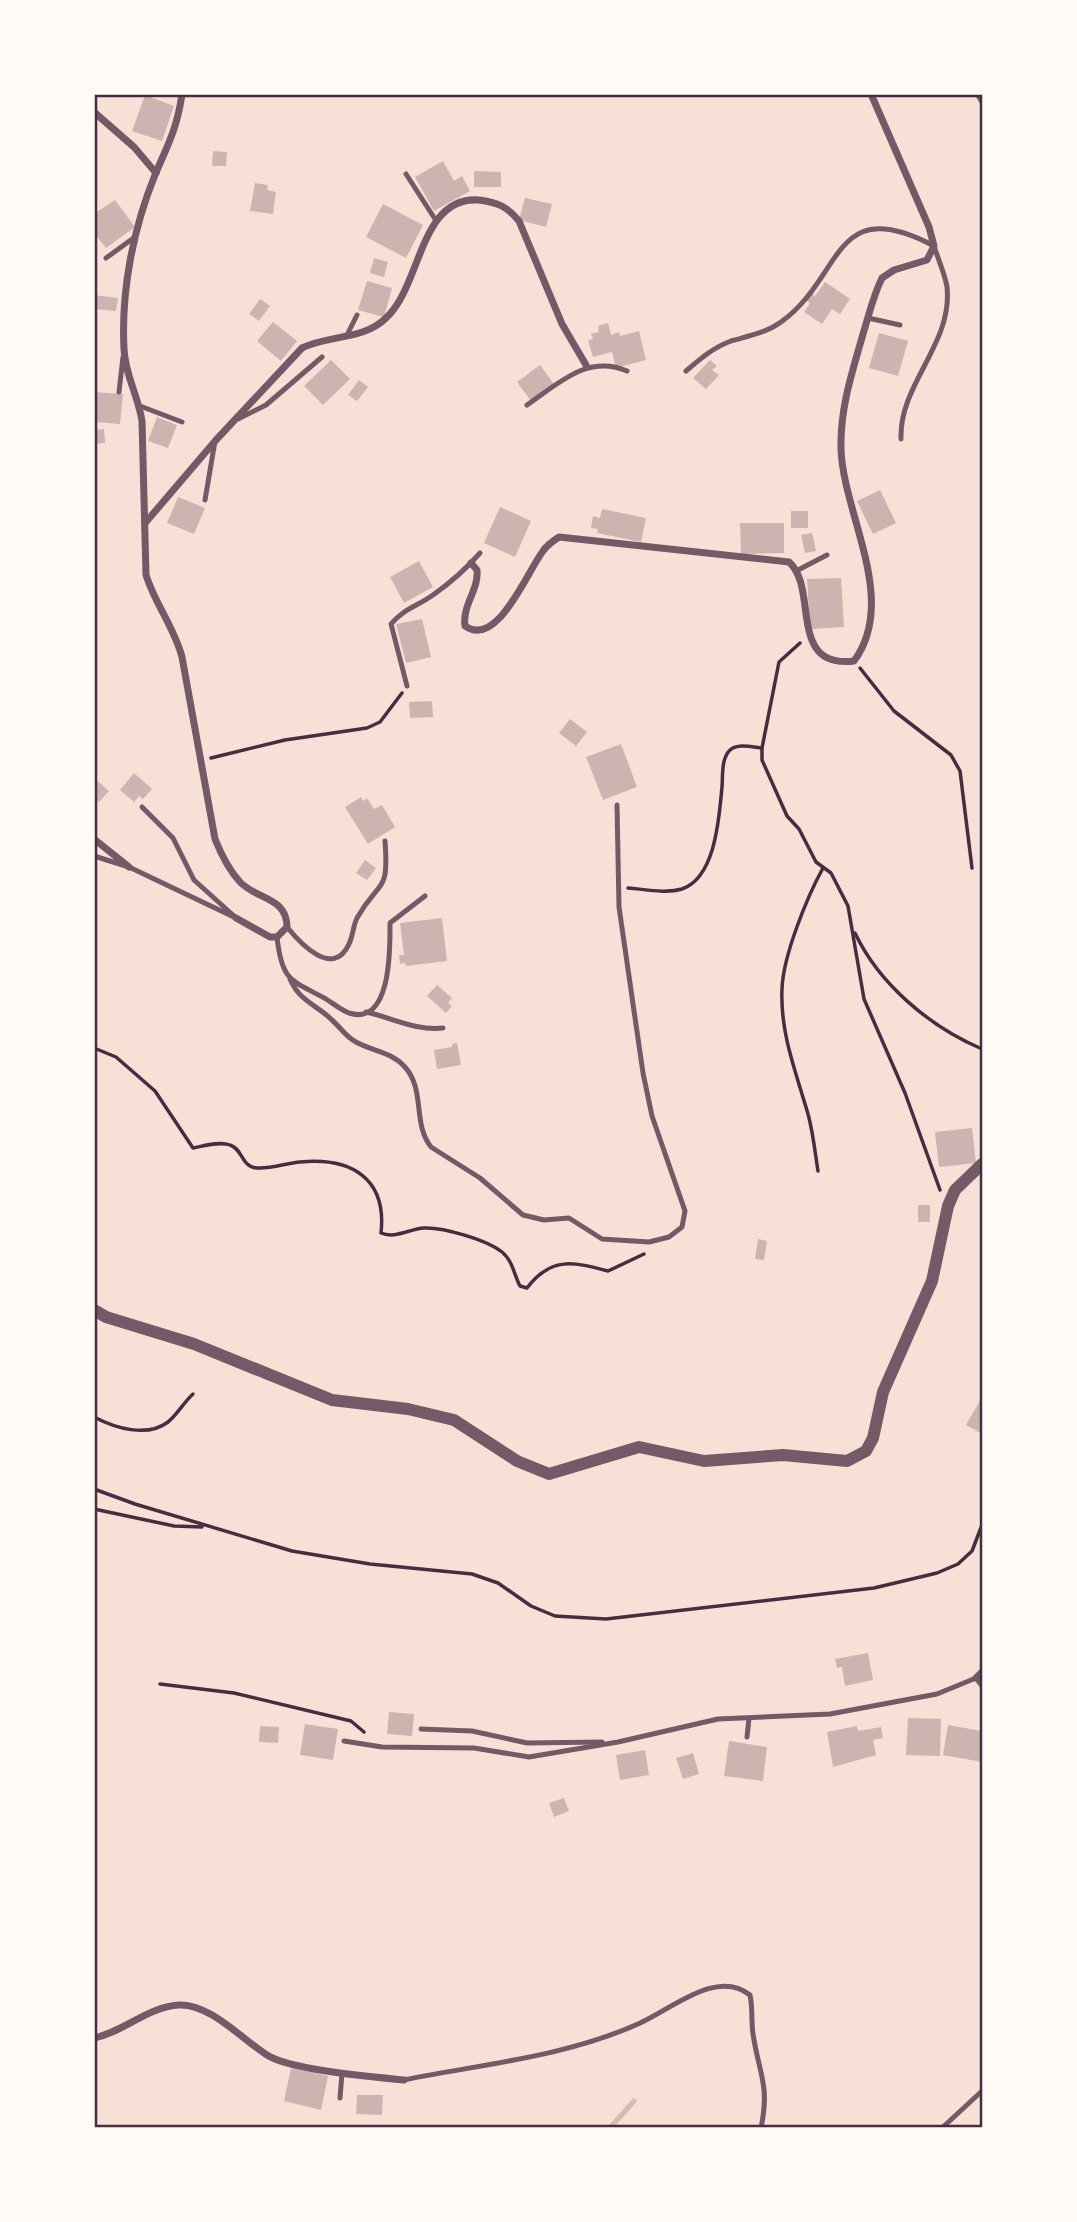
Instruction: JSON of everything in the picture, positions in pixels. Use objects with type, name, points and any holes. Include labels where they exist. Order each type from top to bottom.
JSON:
[{"type":"street","points":[[182,94],[177,127],[156,173],[137,236],[127,284],[125,372],[140,406],[146,575],[152,594],[176,634],[215,839],[223,858],[250,891],[278,903],[284,910],[287,927],[277,937],[236,918]]},
{"type":"street","points":[[471,563],[477,570],[478,578],[463,614],[465,626],[473,632],[483,632],[495,625],[545,548],[559,537],[789,562],[798,570],[803,585],[806,627],[811,638],[828,658],[841,662],[854,661],[863,648],[868,632],[869,583],[866,556],[844,476],[842,413],[845,392],[882,278],[894,270],[927,260],[934,246],[929,227],[872,94]]},
{"type":"street","points":[[94,112],[134,147],[156,173]]},
{"type":"street","points":[[146,522],[216,440],[302,348],[316,341],[372,329],[399,303],[411,282],[435,219],[450,208],[472,200],[494,201],[511,211],[519,221],[562,324],[586,365]]},
{"type":"street","points":[[94,839],[128,867]]},
{"type":"street","points":[[94,1310],[106,1317],[194,1344],[332,1400],[408,1409],[454,1420],[517,1461],[549,1474],[639,1447],[704,1461],[783,1455],[847,1461],[866,1451],[873,1438],[883,1392],[932,1281],[948,1206],[955,1189],[982,1164]]},
{"type":"street","points":[[976,1678],[982,1672]]},
{"type":"street","points":[[94,2038],[143,2014],[181,2005],[217,2018],[269,2057],[342,2073],[404,2080]]},
{"type":"lane","points":[[977,94],[982,102]]},
{"type":"lane","points":[[407,174],[435,219]]},
{"type":"lane","points":[[686,371],[703,357],[729,342],[756,335],[781,322],[798,305],[852,236],[866,229],[887,228],[909,233],[934,246],[947,286],[946,312],[934,350],[905,402],[900,421],[901,439]]},
{"type":"lane","points":[[106,258],[137,236]]},
{"type":"lane","points":[[347,335],[357,315]]},
{"type":"lane","points":[[869,318],[900,325]]},
{"type":"lane","points":[[119,392],[124,346]]},
{"type":"lane","points":[[235,420],[266,405],[322,357]]},
{"type":"lane","points":[[527,405],[586,365],[613,365],[627,371]]},
{"type":"lane","points":[[140,406],[182,422]]},
{"type":"lane","points":[[205,500],[216,440]]},
{"type":"lane","points":[[407,686],[391,624],[405,608],[432,596],[480,553]]},
{"type":"lane","points":[[798,570],[827,555]]},
{"type":"lane","points":[[277,937],[278,950],[290,979],[304,1002],[332,1019],[355,1042],[391,1056],[403,1065],[412,1075],[418,1092],[425,1140],[431,1147],[480,1178],[512,1209],[544,1220],[569,1218],[602,1239],[649,1242],[669,1237],[682,1227],[685,1211],[652,1116],[643,1073],[618,887],[617,805]]},
{"type":"lane","points":[[142,807],[173,838],[194,880],[236,918]]},
{"type":"lane","points":[[287,927],[310,954],[335,958],[344,953],[357,919],[385,881],[385,841]]},
{"type":"lane","points":[[94,856],[128,867],[236,918]]},
{"type":"lane","points":[[366,1012],[376,1004],[388,979],[390,923],[425,896]]},
{"type":"lane","points":[[290,979],[308,993],[352,1014],[366,1012],[393,1018],[422,1030],[443,1028]]},
{"type":"lane","points":[[344,1741],[382,1747],[474,1748],[529,1757],[618,1742],[718,1719],[830,1714],[937,1694],[976,1678],[982,1686]]},
{"type":"lane","points":[[747,1737],[749,1718]]},
{"type":"lane","points":[[421,1729],[472,1731],[527,1743],[618,1742]]},
{"type":"lane","points":[[404,2080],[583,2045],[639,2024],[709,1988],[733,1986],[750,1996],[753,2007],[753,2032],[767,2098],[761,2127]]},
{"type":"lane","points":[[340,2098],[342,2073]]},
{"type":"lane","points":[[942,2127],[982,2091]]},
{"type":"path","points":[[811,638],[796,645],[779,662],[762,760],[787,816],[799,829],[823,868],[831,873],[848,906],[864,999],[905,1093],[932,1172],[948,1206]]},
{"type":"path","points":[[854,661],[894,711],[951,755],[960,771],[972,868]]},
{"type":"path","points":[[201,760],[285,740],[367,728],[380,722],[407,686]]},
{"type":"path","points":[[618,887],[667,891],[684,888],[700,876],[707,864],[720,800],[724,760],[730,751],[738,746],[762,748]]},
{"type":"path","points":[[818,1171],[808,1115],[792,1067],[782,988],[788,956],[809,893],[823,868]]},
{"type":"path","points":[[853,930],[866,957],[881,976],[914,1006],[966,1042],[982,1049]]},
{"type":"path","points":[[94,1048],[116,1057],[155,1091],[193,1148],[229,1144],[237,1149],[244,1163],[256,1168],[327,1160],[348,1167],[366,1179],[381,1197],[384,1216],[381,1233],[390,1237],[423,1228],[440,1229],[470,1237],[502,1252],[513,1266],[520,1286],[527,1288],[536,1276],[550,1267],[567,1264],[588,1264],[608,1271],[633,1257],[663,1247],[669,1237]]},
{"type":"path","points":[[94,1417],[110,1425],[146,1430],[160,1427],[171,1420],[179,1406],[193,1394]]},
{"type":"path","points":[[94,1489],[207,1527],[334,1559],[472,1574],[498,1583],[531,1606],[555,1616],[606,1619],[874,1588],[937,1573],[958,1564],[972,1551],[982,1524]]},
{"type":"path","points":[[94,1508],[174,1526],[207,1527]]},
{"type":"path","points":[[160,1684],[234,1693],[351,1721],[382,1747]]},
{"type":"building","points":[[145,95],[174,106],[162,141],[132,131]]},
{"type":"building","points":[[213,151],[227,152],[226,166],[212,166]]},
{"type":"building","points":[[443,161],[454,181],[462,176],[470,191],[434,211],[415,177]]},
{"type":"building","points":[[474,171],[501,172],[501,187],[474,187]]},
{"type":"building","points":[[255,183],[268,185],[267,190],[276,192],[273,214],[250,211]]},
{"type":"building","points":[[525,198],[552,204],[546,227],[519,220]]},
{"type":"building","points":[[115,200],[135,227],[106,248],[94,233],[94,214]]},
{"type":"building","points":[[383,204],[423,225],[406,258],[366,237]]},
{"type":"building","points":[[374,258],[388,262],[384,277],[370,273]]},
{"type":"building","points":[[367,281],[392,288],[384,317],[358,310]]},
{"type":"building","points":[[825,282],[850,299],[840,314],[832,309],[822,324],[804,312],[810,303],[805,300],[810,292],[815,296]]},
{"type":"building","points":[[94,295],[118,298],[116,311],[94,309]]},
{"type":"building","points":[[260,299],[270,306],[259,321],[249,314]]},
{"type":"building","points":[[273,322],[297,341],[281,361],[257,341]]},
{"type":"building","points":[[608,323],[611,335],[619,332],[620,336],[639,331],[646,360],[616,368],[612,352],[593,357],[588,340],[593,339],[591,334],[599,332],[598,326]]},
{"type":"building","points":[[879,333],[908,341],[898,376],[869,368]]},
{"type":"building","points":[[331,360],[350,379],[323,405],[304,386]]},
{"type":"building","points":[[710,360],[717,366],[712,370],[719,375],[706,389],[693,378]]},
{"type":"building","points":[[540,365],[554,384],[531,401],[517,382]]},
{"type":"building","points":[[359,380],[368,387],[357,401],[348,395]]},
{"type":"building","points":[[94,392],[123,394],[120,424],[94,422]]},
{"type":"building","points":[[157,417],[177,425],[168,448],[148,441]]},
{"type":"building","points":[[104,429],[105,443],[94,444],[94,430]]},
{"type":"building","points":[[880,490],[896,523],[873,534],[857,501]]},
{"type":"building","points":[[178,497],[205,508],[194,534],[167,523]]},
{"type":"building","points":[[500,507],[531,521],[515,557],[484,543]]},
{"type":"building","points":[[602,509],[646,518],[641,542],[597,533],[598,529],[591,528],[593,516],[600,518]]},
{"type":"building","points":[[791,511],[808,511],[808,528],[791,528]]},
{"type":"building","points":[[740,523],[784,523],[784,553],[741,554]]},
{"type":"building","points":[[812,533],[816,551],[805,553],[801,535]]},
{"type":"building","points":[[419,561],[433,587],[404,603],[390,577]]},
{"type":"building","points":[[841,578],[844,627],[810,629],[807,579]]},
{"type":"building","points":[[422,619],[431,657],[406,663],[396,624]]},
{"type":"building","points":[[432,701],[433,717],[410,718],[409,702]]},
{"type":"building","points":[[570,719],[587,732],[576,746],[559,733]]},
{"type":"building","points":[[621,744],[637,787],[603,800],[586,757]]},
{"type":"building","points":[[134,773],[152,789],[143,799],[139,796],[134,802],[120,790]]},
{"type":"building","points":[[94,778],[109,791],[99,802],[94,799]]},
{"type":"building","points":[[361,797],[363,801],[367,798],[374,809],[382,805],[395,827],[368,844],[345,807]]},
{"type":"building","points":[[365,860],[376,868],[367,880],[356,873]]},
{"type":"building","points":[[442,918],[447,961],[406,966],[405,963],[400,964],[399,955],[404,955],[400,923]]},
{"type":"building","points":[[437,985],[452,998],[448,1003],[452,1006],[446,1013],[427,996]]},
{"type":"building","points":[[457,1043],[461,1065],[437,1069],[434,1050],[452,1047],[452,1044]]},
{"type":"building","points":[[972,1128],[976,1163],[939,1167],[935,1132]]},
{"type":"building","points":[[918,1205],[930,1205],[930,1222],[918,1222]]},
{"type":"building","points":[[758,1239],[767,1241],[764,1260],[755,1259]]},
{"type":"building","points":[[982,1397],[982,1434],[966,1425]]},
{"type":"building","points":[[868,1653],[873,1680],[845,1686],[842,1667],[837,1668],[835,1659]]},
{"type":"building","points":[[389,1712],[414,1714],[412,1736],[387,1734]]},
{"type":"building","points":[[908,1718],[941,1719],[940,1756],[906,1755]]},
{"type":"building","points":[[305,1724],[338,1729],[333,1760],[300,1755]]},
{"type":"building","points":[[948,1725],[982,1731],[982,1762],[943,1755]]},
{"type":"building","points":[[260,1726],[279,1727],[278,1743],[259,1742]]},
{"type":"building","points":[[857,1726],[858,1731],[881,1727],[883,1738],[873,1740],[876,1755],[833,1767],[827,1732]]},
{"type":"building","points":[[729,1741],[767,1747],[763,1781],[724,1776]]},
{"type":"building","points":[[645,1750],[649,1775],[620,1780],[616,1755]]},
{"type":"building","points":[[693,1753],[699,1774],[683,1779],[676,1758]]},
{"type":"building","points":[[564,1798],[569,1811],[554,1817],[549,1803]]},
{"type":"building","points":[[291,2068],[328,2076],[321,2110],[284,2101]]},
{"type":"building","points":[[357,2095],[383,2095],[382,2115],[356,2114]]},
{"type":"waterway","points":[[610,2128],[634,2101]]}]
